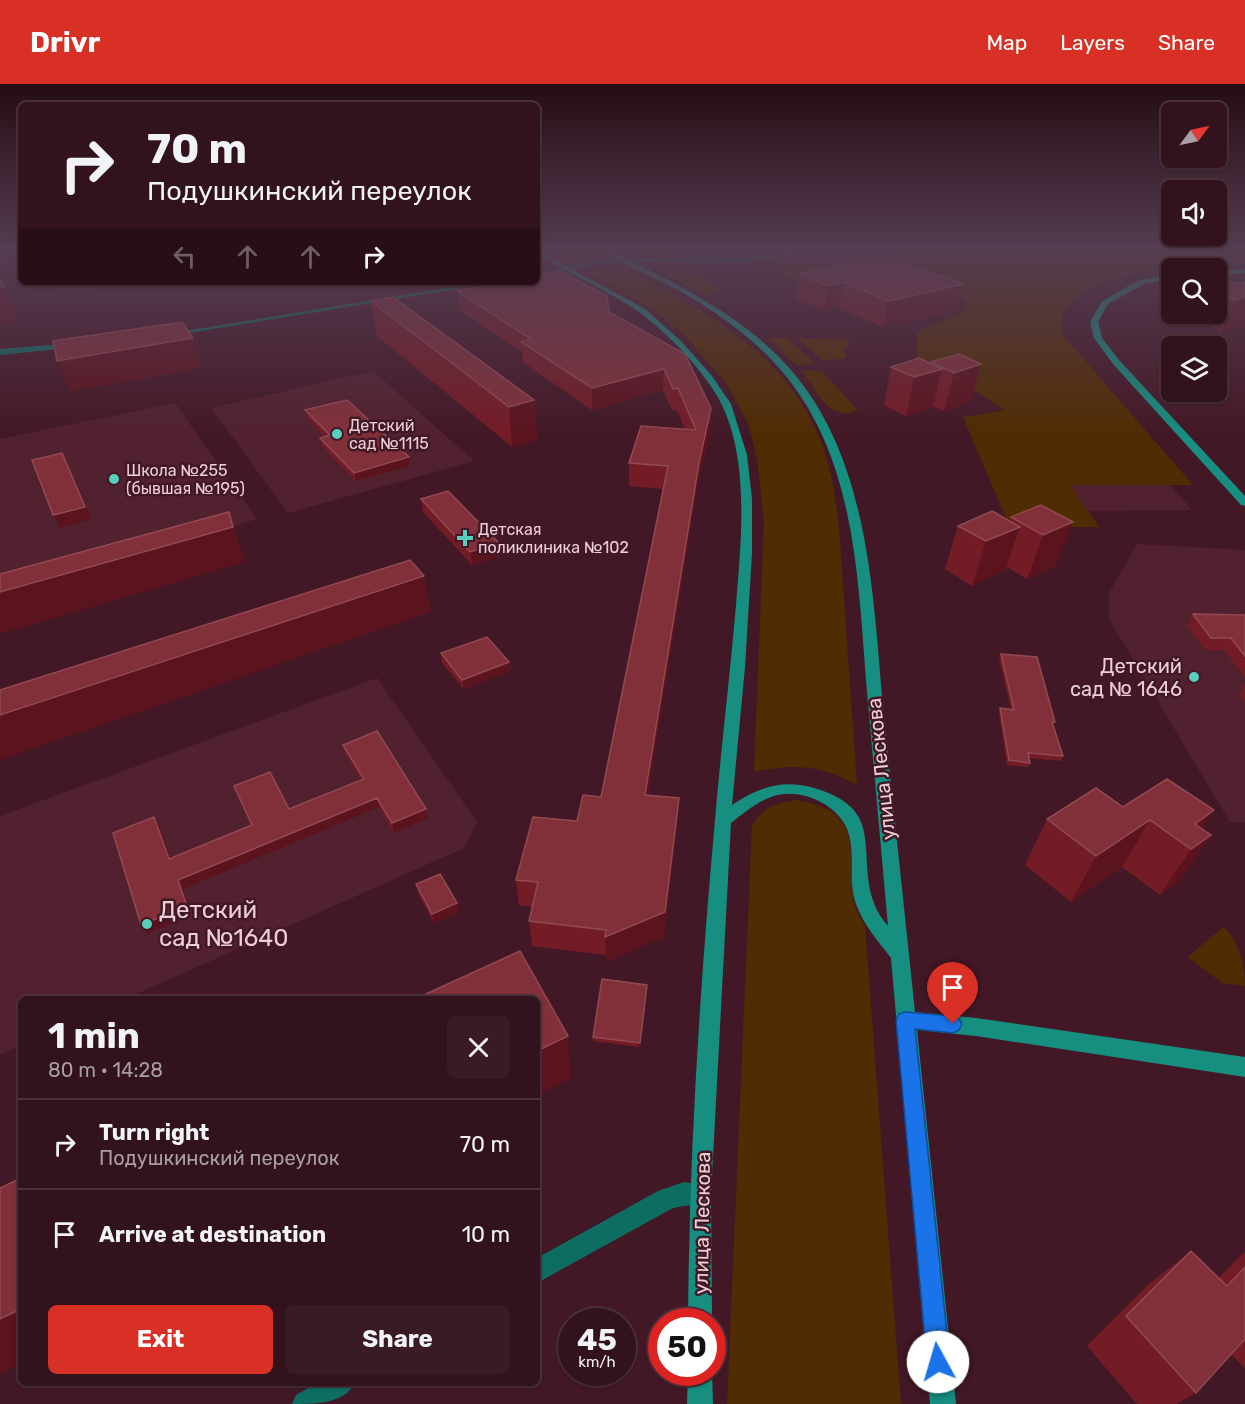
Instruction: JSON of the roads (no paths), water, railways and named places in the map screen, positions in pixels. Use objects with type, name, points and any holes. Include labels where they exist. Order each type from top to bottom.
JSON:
[{"type":"main road","name":"улица Лескова","points":[[643,312],[678,343],[709,378],[726,404],[738,435],[747,499],[746,552],[738,667],[723,820],[700,1194],[700,1308]]},
{"type":"main road","name":"улица Лескова","points":[[716,312],[753,338],[806,393],[836,446],[856,516],[943,1404]]},
{"type":"main road","points":[[1100,312],[1094,322],[1098,338],[1116,362],[1245,503]]},
{"type":"main road","points":[[723,820],[754,799],[786,787],[801,789],[832,800],[852,820],[858,841],[863,898],[901,958]]},
{"type":"main road","points":[[905,1020],[976,1027],[1245,1067]]},
{"type":"main road","points":[[700,1386],[700,1404]]},
{"type":"street","points":[[157,336],[310,312]]},
{"type":"street","points":[[0,352],[90,344]]},
{"type":"street","points":[[540,1269],[666,1199],[684,1193],[700,1194]]},
{"type":"street","points":[[305,1404],[337,1386]]},
{"type":"place","name":"Детский сад №1115","points":[[337,434]]},
{"type":"place","name":"Школа №255 (бывшая №195)","points":[[114,479]]},
{"type":"place","name":"Детская поликлиника №102","points":[[465,538]]},
{"type":"place","name":"Детский сад № 1646","points":[[1194,677]]},
{"type":"place","name":"Детский сад №1640","points":[[147,924]]}]
